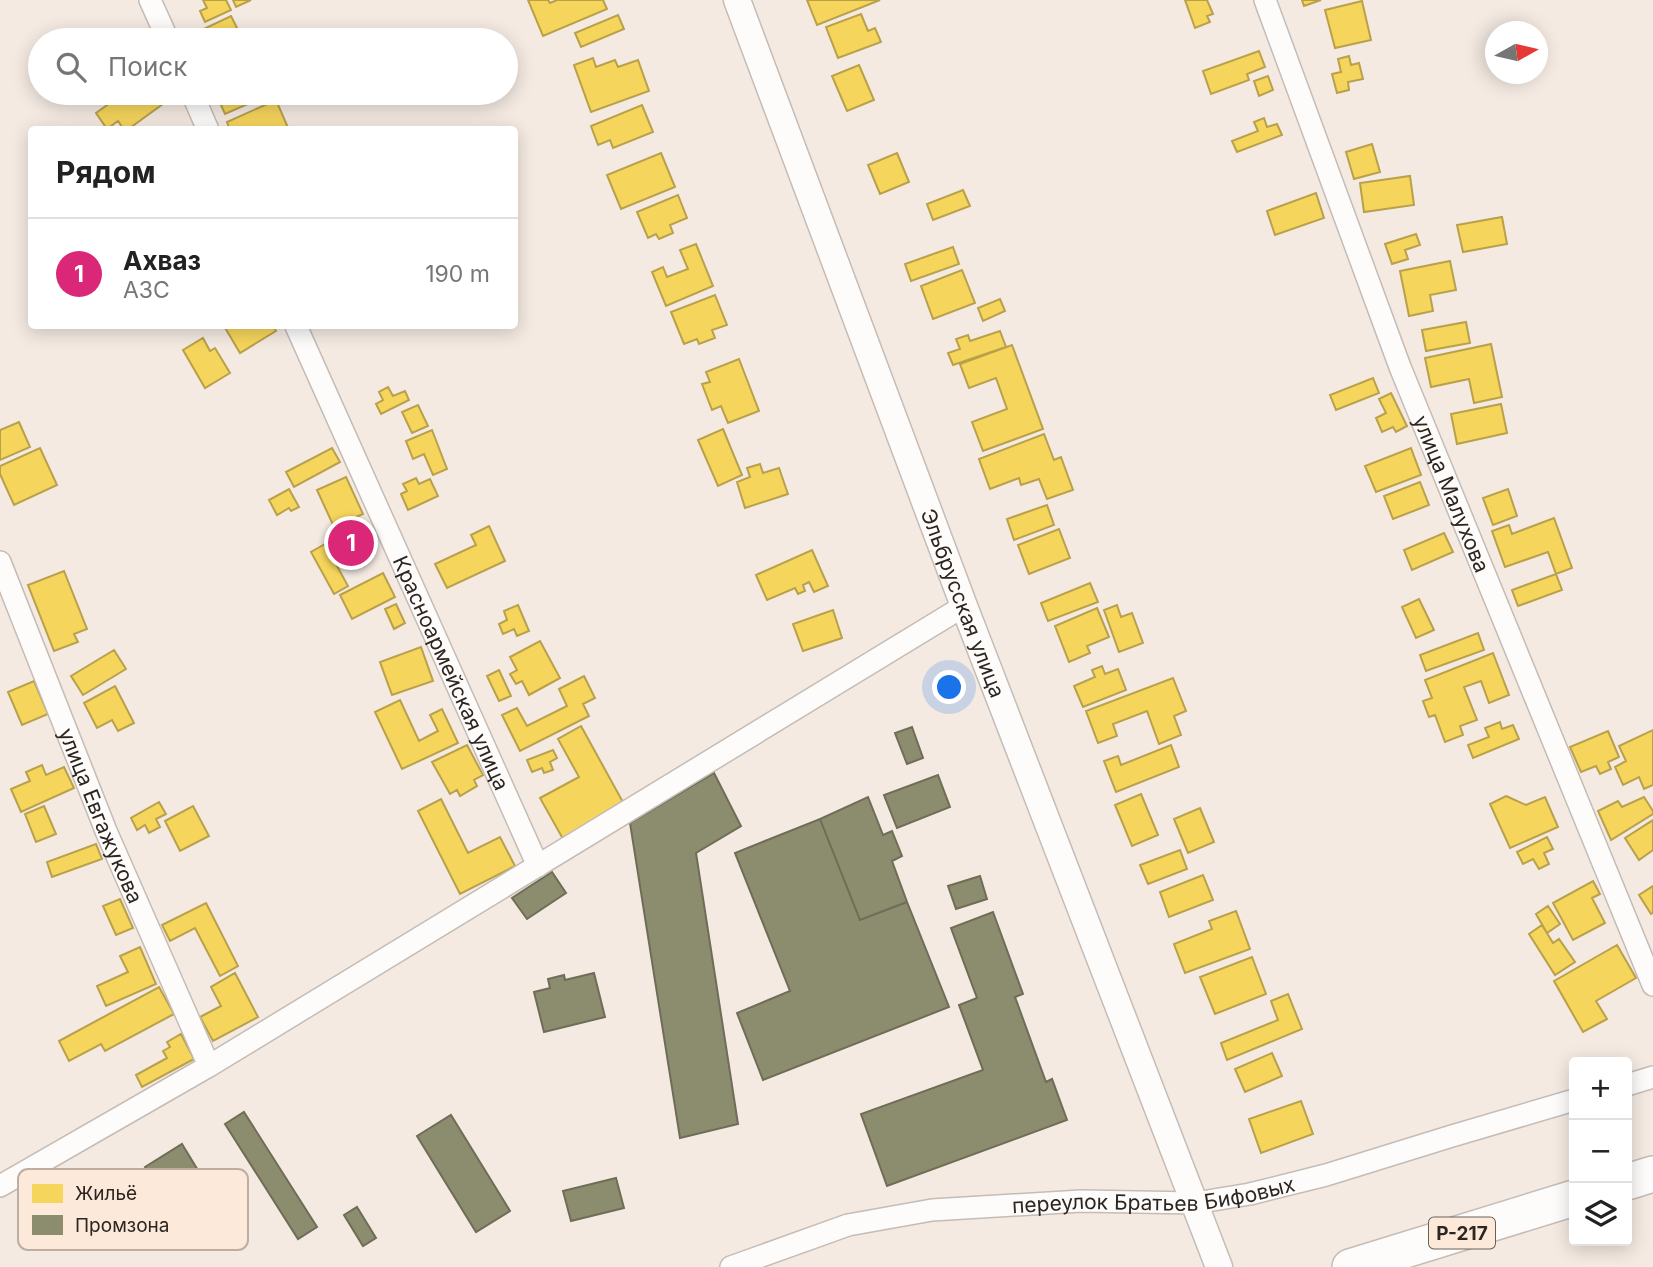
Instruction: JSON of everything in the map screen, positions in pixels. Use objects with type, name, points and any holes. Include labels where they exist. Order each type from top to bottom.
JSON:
[{"type":"highway","points":[[1632,1180],[1653,1174]]},
{"type":"highway","name":"Р-217","points":[[1350,1267],[1569,1200]]},
{"type":"street","points":[[150,0],[163,28]]},
{"type":"street","name":"Эльбрусская улица","points":[[737,0],[964,606],[1219,1267]]},
{"type":"street","name":"улица Малухова","points":[[1265,0],[1399,367],[1653,985]]},
{"type":"street","points":[[197,105],[206,126]]},
{"type":"street","name":"Красноармейская улица","points":[[297,329],[538,866]]},
{"type":"street","name":"улица Евгажукова","points":[[0,562],[106,831],[209,1066]]},
{"type":"street","points":[[30,1169],[209,1066],[964,606]]},
{"type":"street","points":[[1632,1083],[1653,1077]]},
{"type":"street","name":"переулок Братьев Бифовых","points":[[730,1267],[848,1225],[932,1210],[1081,1201],[1195,1203],[1250,1194],[1326,1175],[1569,1102]]},
{"type":"street","points":[[0,1186],[18,1176]]},
{"type":"building: Жильё","points":[[203,0],[226,0],[231,10],[205,22],[200,11],[207,8]]},
{"type":"building: Жильё","points":[[233,0],[251,0],[236,7]]},
{"type":"building: Жильё","points":[[528,0],[548,0],[550,3],[557,0],[603,0],[607,9],[543,36]]},
{"type":"building: Жильё","points":[[807,0],[880,0],[817,25]]},
{"type":"building: Жильё","points":[[1185,0],[1207,0],[1213,14],[1207,16],[1210,22],[1195,28]]},
{"type":"building: Жильё","points":[[1302,0],[1321,0],[1304,6]]},
{"type":"building: Жильё","points":[[1362,1],[1371,40],[1335,48],[1325,10]]},
{"type":"building: Жильё","points":[[861,14],[868,31],[875,28],[881,42],[838,58],[826,27]]},
{"type":"building: Жильё","points":[[618,15],[624,29],[581,47],[575,33]]},
{"type":"building: Жильё","points":[[231,16],[237,28],[206,28]]},
{"type":"building: Жильё","points":[[1259,51],[1265,67],[1247,74],[1249,80],[1211,94],[1203,71]]},
{"type":"building: Жильё","points":[[1349,56],[1351,65],[1359,63],[1363,79],[1348,82],[1349,90],[1337,93],[1332,74],[1341,72],[1338,59]]},
{"type":"building: Жильё","points":[[593,58],[596,67],[615,60],[618,67],[638,60],[649,91],[591,112],[574,65]]},
{"type":"building: Жильё","points":[[859,65],[874,100],[847,111],[832,76]]},
{"type":"building: Жильё","points":[[1268,76],[1273,90],[1259,96],[1254,81]]},
{"type":"building: Жильё","points":[[107,105],[162,105],[133,126],[121,126],[118,121],[111,126],[105,126],[96,113]]},
{"type":"building: Жильё","points":[[221,105],[246,105],[225,114]]},
{"type":"building: Жильё","points":[[265,105],[278,105],[287,126],[228,126],[227,122]]},
{"type":"building: Жильё","points":[[642,105],[653,132],[613,148],[610,140],[598,145],[591,126]]},
{"type":"building: Жильё","points":[[1264,118],[1267,127],[1277,124],[1282,135],[1237,152],[1232,141],[1258,131],[1254,122]]},
{"type":"building: Жильё","points":[[1372,144],[1380,172],[1354,179],[1346,152]]},
{"type":"building: Жильё","points":[[661,153],[675,187],[621,209],[607,175]]},
{"type":"building: Жильё","points":[[897,153],[909,182],[880,194],[868,165]]},
{"type":"building: Жильё","points":[[1410,176],[1414,205],[1364,212],[1360,183]]},
{"type":"building: Жильё","points":[[963,190],[970,206],[933,220],[927,204]]},
{"type":"building: Жильё","points":[[1316,193],[1324,218],[1275,235],[1267,211]]},
{"type":"building: Жильё","points":[[678,195],[687,218],[670,225],[673,233],[659,239],[656,234],[648,238],[637,212]]},
{"type":"building: Жильё","points":[[1502,217],[1507,244],[1463,252],[1457,225]]},
{"type":"building: Жильё","points":[[1416,234],[1420,245],[1405,250],[1408,259],[1392,264],[1385,244]]},
{"type":"building: Жильё","points":[[696,244],[713,286],[666,306],[652,272],[663,267],[667,277],[688,269],[680,250]]},
{"type":"building: Жильё","points":[[953,247],[959,264],[911,281],[905,264]]},
{"type":"building: Жильё","points":[[1450,261],[1456,290],[1430,295],[1433,311],[1409,316],[1400,271]]},
{"type":"building: Жильё","points":[[962,270],[975,303],[933,319],[921,286]]},
{"type":"building: Жильё","points":[[715,295],[727,325],[712,330],[715,338],[699,344],[697,339],[684,344],[671,312]]},
{"type":"building: Жильё","points":[[1000,299],[1005,311],[983,321],[978,308]]},
{"type":"building: Жильё","points":[[1466,322],[1470,343],[1426,351],[1422,330]]},
{"type":"building: Жильё","points":[[226,329],[275,329],[276,331],[240,353]]},
{"type":"building: Жильё","points":[[1000,331],[1006,347],[953,365],[948,353],[960,349],[956,339],[968,335],[970,341]]},
{"type":"building: Жильё","points":[[203,338],[210,351],[215,348],[230,373],[205,388],[183,350]]},
{"type":"building: Жильё","points":[[1491,344],[1502,397],[1474,403],[1469,379],[1431,387],[1425,358]]},
{"type":"building: Жильё","points":[[1012,345],[1043,429],[983,451],[972,422],[1007,409],[996,378],[969,388],[960,364]]},
{"type":"building: Жильё","points":[[739,359],[759,411],[728,423],[721,406],[712,410],[702,384],[710,382],[706,372]]},
{"type":"building: Жильё","points":[[1373,378],[1379,393],[1336,410],[1330,395]]},
{"type":"building: Жильё","points":[[388,387],[393,396],[405,391],[409,400],[381,414],[376,404],[383,400],[379,392]]},
{"type":"building: Жильё","points":[[1391,393],[1407,426],[1396,432],[1393,427],[1382,432],[1376,418],[1386,413],[1379,399]]},
{"type":"building: Жильё","points":[[1501,404],[1507,433],[1457,444],[1451,414]]},
{"type":"building: Жильё","points":[[418,405],[428,426],[412,433],[402,412]]},
{"type":"building: Жильё","points":[[19,422],[30,447],[0,460],[0,430]]},
{"type":"building: Жильё","points":[[723,429],[742,475],[718,486],[698,440]]},
{"type":"building: Жильё","points":[[432,430],[447,469],[433,475],[424,454],[413,459],[406,441]]},
{"type":"building: Жильё","points":[[1044,434],[1054,460],[1061,457],[1073,490],[1047,499],[1039,479],[1021,485],[1019,478],[990,489],[979,459]]},
{"type":"building: Жильё","points":[[40,448],[57,485],[14,505],[0,474],[0,466]]},
{"type":"building: Жильё","points":[[332,448],[340,462],[294,487],[286,472]]},
{"type":"building: Жильё","points":[[1411,448],[1421,475],[1376,492],[1365,466]]},
{"type":"building: Жильё","points":[[760,464],[763,473],[779,468],[788,494],[745,508],[737,482],[750,477],[747,468]]},
{"type":"building: Жильё","points":[[346,477],[363,514],[334,527],[317,490]]},
{"type":"building: Жильё","points":[[416,478],[419,484],[430,479],[438,496],[408,510],[401,494],[407,491],[403,484]]},
{"type":"building: Жильё","points":[[1420,482],[1429,505],[1393,519],[1384,496]]},
{"type":"building: Жильё","points":[[289,489],[299,507],[291,511],[289,508],[277,515],[269,500]]},
{"type":"building: Жильё","points":[[1508,489],[1517,516],[1493,525],[1483,498]]},
{"type":"building: Жильё","points":[[1047,505],[1054,525],[1014,540],[1007,519]]},
{"type":"building: Жильё","points":[[1554,518],[1572,568],[1556,574],[1548,552],[1505,567],[1492,531],[1509,525],[1512,534]]},
{"type":"building: Жильё","points":[[489,526],[505,561],[447,588],[435,564],[476,545],[471,535]]},
{"type":"building: Жильё","points":[[1059,529],[1070,558],[1029,574],[1018,545]]},
{"type":"building: Жильё","points":[[1444,533],[1453,552],[1412,570],[1404,550]]},
{"type":"building: Жильё","points":[[325,544],[348,586],[334,594],[311,552]]},
{"type":"building: Жильё","points":[[812,550],[828,586],[814,592],[809,582],[803,585],[805,591],[798,594],[795,588],[767,600],[756,575]]},
{"type":"building: Жильё","points":[[64,571],[87,629],[74,634],[78,642],[54,651],[28,585]]},
{"type":"building: Жильё","points":[[383,573],[395,597],[352,619],[340,595]]},
{"type":"building: Жильё","points":[[1556,574],[1562,590],[1518,606],[1512,590]]},
{"type":"building: Жильё","points":[[1090,583],[1098,602],[1048,621],[1041,603]]},
{"type":"building: Жильё","points":[[1419,599],[1434,630],[1416,638],[1402,607]]},
{"type":"building: Жильё","points":[[396,604],[405,623],[394,629],[385,609]]},
{"type":"building: Жильё","points":[[518,605],[529,631],[517,636],[514,629],[503,634],[499,624],[507,620],[504,611]]},
{"type":"building: Жильё","points":[[1117,605],[1121,617],[1132,613],[1143,643],[1119,652],[1104,610]]},
{"type":"building: Жильё","points":[[1097,608],[1109,637],[1087,646],[1090,653],[1069,662],[1055,626]]},
{"type":"building: Жильё","points":[[833,610],[842,638],[803,651],[793,624]]},
{"type":"building: Жильё","points":[[1478,633],[1484,650],[1426,671],[1420,655]]},
{"type":"building: Жильё","points":[[540,641],[560,678],[529,695],[522,681],[516,684],[510,674],[517,670],[510,657]]},
{"type":"building: Жильё","points":[[421,647],[433,681],[392,695],[380,662]]},
{"type":"building: Жильё","points":[[114,650],[126,669],[83,695],[71,676]]},
{"type":"building: Жильё","points":[[1493,653],[1509,695],[1489,703],[1481,681],[1464,687],[1477,720],[1460,726],[1463,735],[1445,742],[1435,715],[1429,717],[1423,701],[1432,698],[1425,680]]},
{"type":"building: Жильё","points":[[1102,666],[1105,674],[1118,669],[1126,690],[1083,707],[1074,686],[1095,677],[1092,670]]},
{"type":"building: Жильё","points":[[499,670],[511,696],[499,701],[487,676]]},
{"type":"building: Жильё","points":[[584,676],[595,698],[583,704],[589,716],[520,751],[502,715],[517,708],[527,726],[567,706],[559,689]]},
{"type":"building: Жильё","points":[[1173,678],[1186,711],[1174,716],[1181,735],[1159,744],[1147,711],[1113,724],[1117,736],[1098,743],[1086,711]]},
{"type":"building: Жильё","points":[[34,681],[48,714],[22,725],[8,692]]},
{"type":"building: Жильё","points":[[115,686],[134,723],[118,731],[112,720],[97,728],[84,703]]},
{"type":"building: Жильё","points":[[400,700],[419,741],[438,731],[430,715],[442,709],[458,743],[402,769],[375,712]]},
{"type":"building: Жильё","points":[[1500,722],[1502,729],[1513,725],[1519,739],[1473,758],[1468,745],[1489,737],[1485,728]]},
{"type":"building: Жильё","points":[[581,726],[624,804],[563,839],[540,798],[579,777],[558,739]]},
{"type":"building: Жильё","points":[[1653,730],[1653,785],[1644,789],[1639,777],[1623,785],[1615,767],[1626,761],[1619,746]]},
{"type":"building: Жильё","points":[[1608,731],[1619,757],[1608,762],[1611,769],[1600,774],[1596,766],[1581,772],[1570,747]]},
{"type":"building: Жильё","points":[[467,745],[483,775],[474,780],[477,786],[460,796],[457,790],[450,794],[432,762]]},
{"type":"building: Жильё","points":[[1171,745],[1179,767],[1116,792],[1104,761],[1118,756],[1121,765]]},
{"type":"building: Жильё","points":[[553,750],[557,758],[550,762],[553,770],[544,773],[542,768],[532,772],[527,760]]},
{"type":"building: Жильё","points":[[42,765],[46,775],[64,767],[74,788],[21,812],[11,789],[30,781],[26,772]]},
{"type":"building: Жильё","points":[[1141,794],[1158,835],[1132,846],[1115,805]]},
{"type":"building: Жильё","points":[[1506,796],[1526,805],[1545,797],[1558,827],[1510,848],[1490,804]]},
{"type":"building: Жильё","points":[[1644,797],[1653,814],[1611,840],[1598,811],[1618,801],[1622,807]]},
{"type":"building: Жильё","points":[[441,799],[468,853],[500,837],[515,866],[460,894],[418,811]]},
{"type":"building: Жильё","points":[[159,802],[166,814],[156,819],[160,827],[149,833],[145,825],[137,830],[131,818]]},
{"type":"building: Жильё","points":[[44,806],[56,834],[36,842],[25,814]]},
{"type":"building: Жильё","points":[[193,806],[209,836],[180,851],[165,821]]},
{"type":"building: Жильё","points":[[1200,808],[1214,842],[1188,853],[1174,819]]},
{"type":"building: Жильё","points":[[1653,820],[1653,850],[1639,860],[1625,838]]},
{"type":"building: Жильё","points":[[1547,837],[1553,849],[1544,853],[1549,864],[1539,869],[1533,859],[1523,864],[1517,852]]},
{"type":"building: Жильё","points":[[96,844],[102,859],[52,877],[47,862]]},
{"type":"building: Жильё","points":[[1180,850],[1187,869],[1148,884],[1140,865]]},
{"type":"building: Жильё","points":[[1203,875],[1213,900],[1169,917],[1160,892]]},
{"type":"building: Жильё","points":[[1593,881],[1600,894],[1592,898],[1605,923],[1573,940],[1553,903]]},
{"type":"building: Жильё","points":[[1653,886],[1653,913],[1651,914],[1639,895]]},
{"type":"building: Жильё","points":[[120,899],[133,928],[116,935],[103,906]]},
{"type":"building: Жильё","points":[[206,903],[238,966],[220,976],[195,928],[170,941],[162,925]]},
{"type":"building: Жильё","points":[[1548,906],[1560,924],[1547,933],[1536,914]]},
{"type":"building: Жильё","points":[[1236,911],[1250,949],[1185,973],[1174,944],[1212,929],[1209,921]]},
{"type":"building: Жильё","points":[[1542,925],[1553,943],[1559,939],[1575,962],[1555,975],[1529,934]]},
{"type":"building: Жильё","points":[[1617,945],[1636,978],[1596,1001],[1607,1019],[1583,1032],[1554,981]]},
{"type":"building: Жильё","points":[[140,947],[156,984],[106,1006],[97,986],[128,972],[120,956]]},
{"type":"building: Жильё","points":[[1252,957],[1266,994],[1215,1014],[1200,977]]},
{"type":"building: Жильё","points":[[235,973],[258,1017],[213,1041],[200,1017],[221,1006],[211,987]]},
{"type":"building: Жильё","points":[[159,987],[174,1014],[105,1051],[101,1044],[69,1061],[59,1041]]},
{"type":"building: Жильё","points":[[1288,994],[1302,1029],[1227,1060],[1221,1043],[1278,1020],[1271,1001]]},
{"type":"building: Жильё","points":[[181,1034],[194,1059],[142,1087],[136,1075],[167,1058],[163,1051],[170,1047],[167,1042]]},
{"type":"building: Жильё","points":[[1272,1053],[1282,1076],[1245,1092],[1235,1069]]},
{"type":"building: Жильё","points":[[1301,1101],[1313,1134],[1261,1153],[1249,1119]]},
{"type":"building: Промзона","points":[[912,727],[923,758],[907,764],[895,733]]},
{"type":"building: Промзона","points":[[714,773],[741,826],[696,853],[738,1124],[680,1138],[630,823]]},
{"type":"building: Промзона","points":[[938,775],[950,807],[897,828],[884,795]]},
{"type":"building: Промзона","points":[[868,797],[883,835],[892,831],[902,856],[892,861],[907,902],[860,920],[820,819]]},
{"type":"building: Промзона","points":[[820,819],[860,920],[907,902],[949,1007],[763,1080],[737,1013],[790,991],[735,853]]},
{"type":"building: Промзона","points":[[552,872],[566,893],[527,919],[512,898]]},
{"type":"building: Промзона","points":[[980,876],[987,899],[956,909],[948,886]]},
{"type":"building: Промзона","points":[[993,912],[1023,994],[1015,997],[1046,1082],[1052,1079],[1067,1120],[887,1186],[861,1114],[983,1070],[959,1005],[977,998],[951,928]]},
{"type":"building: Промзона","points":[[594,973],[605,1017],[544,1032],[534,992],[550,988],[548,979],[564,975],[565,980]]},
{"type":"building: Промзона","points":[[244,1112],[317,1227],[298,1239],[225,1124]]},
{"type":"building: Промзона","points":[[451,1115],[510,1211],[476,1232],[417,1136]]},
{"type":"building: Промзона","points":[[182,1144],[197,1169],[146,1169],[145,1167]]},
{"type":"building: Промзона","points":[[616,1178],[624,1208],[571,1221],[563,1191]]},
{"type":"building: Промзона","points":[[357,1207],[376,1238],[363,1246],[344,1215]]},
{"type":"place","name":"Ахваз","points":[[351,543]]}]
